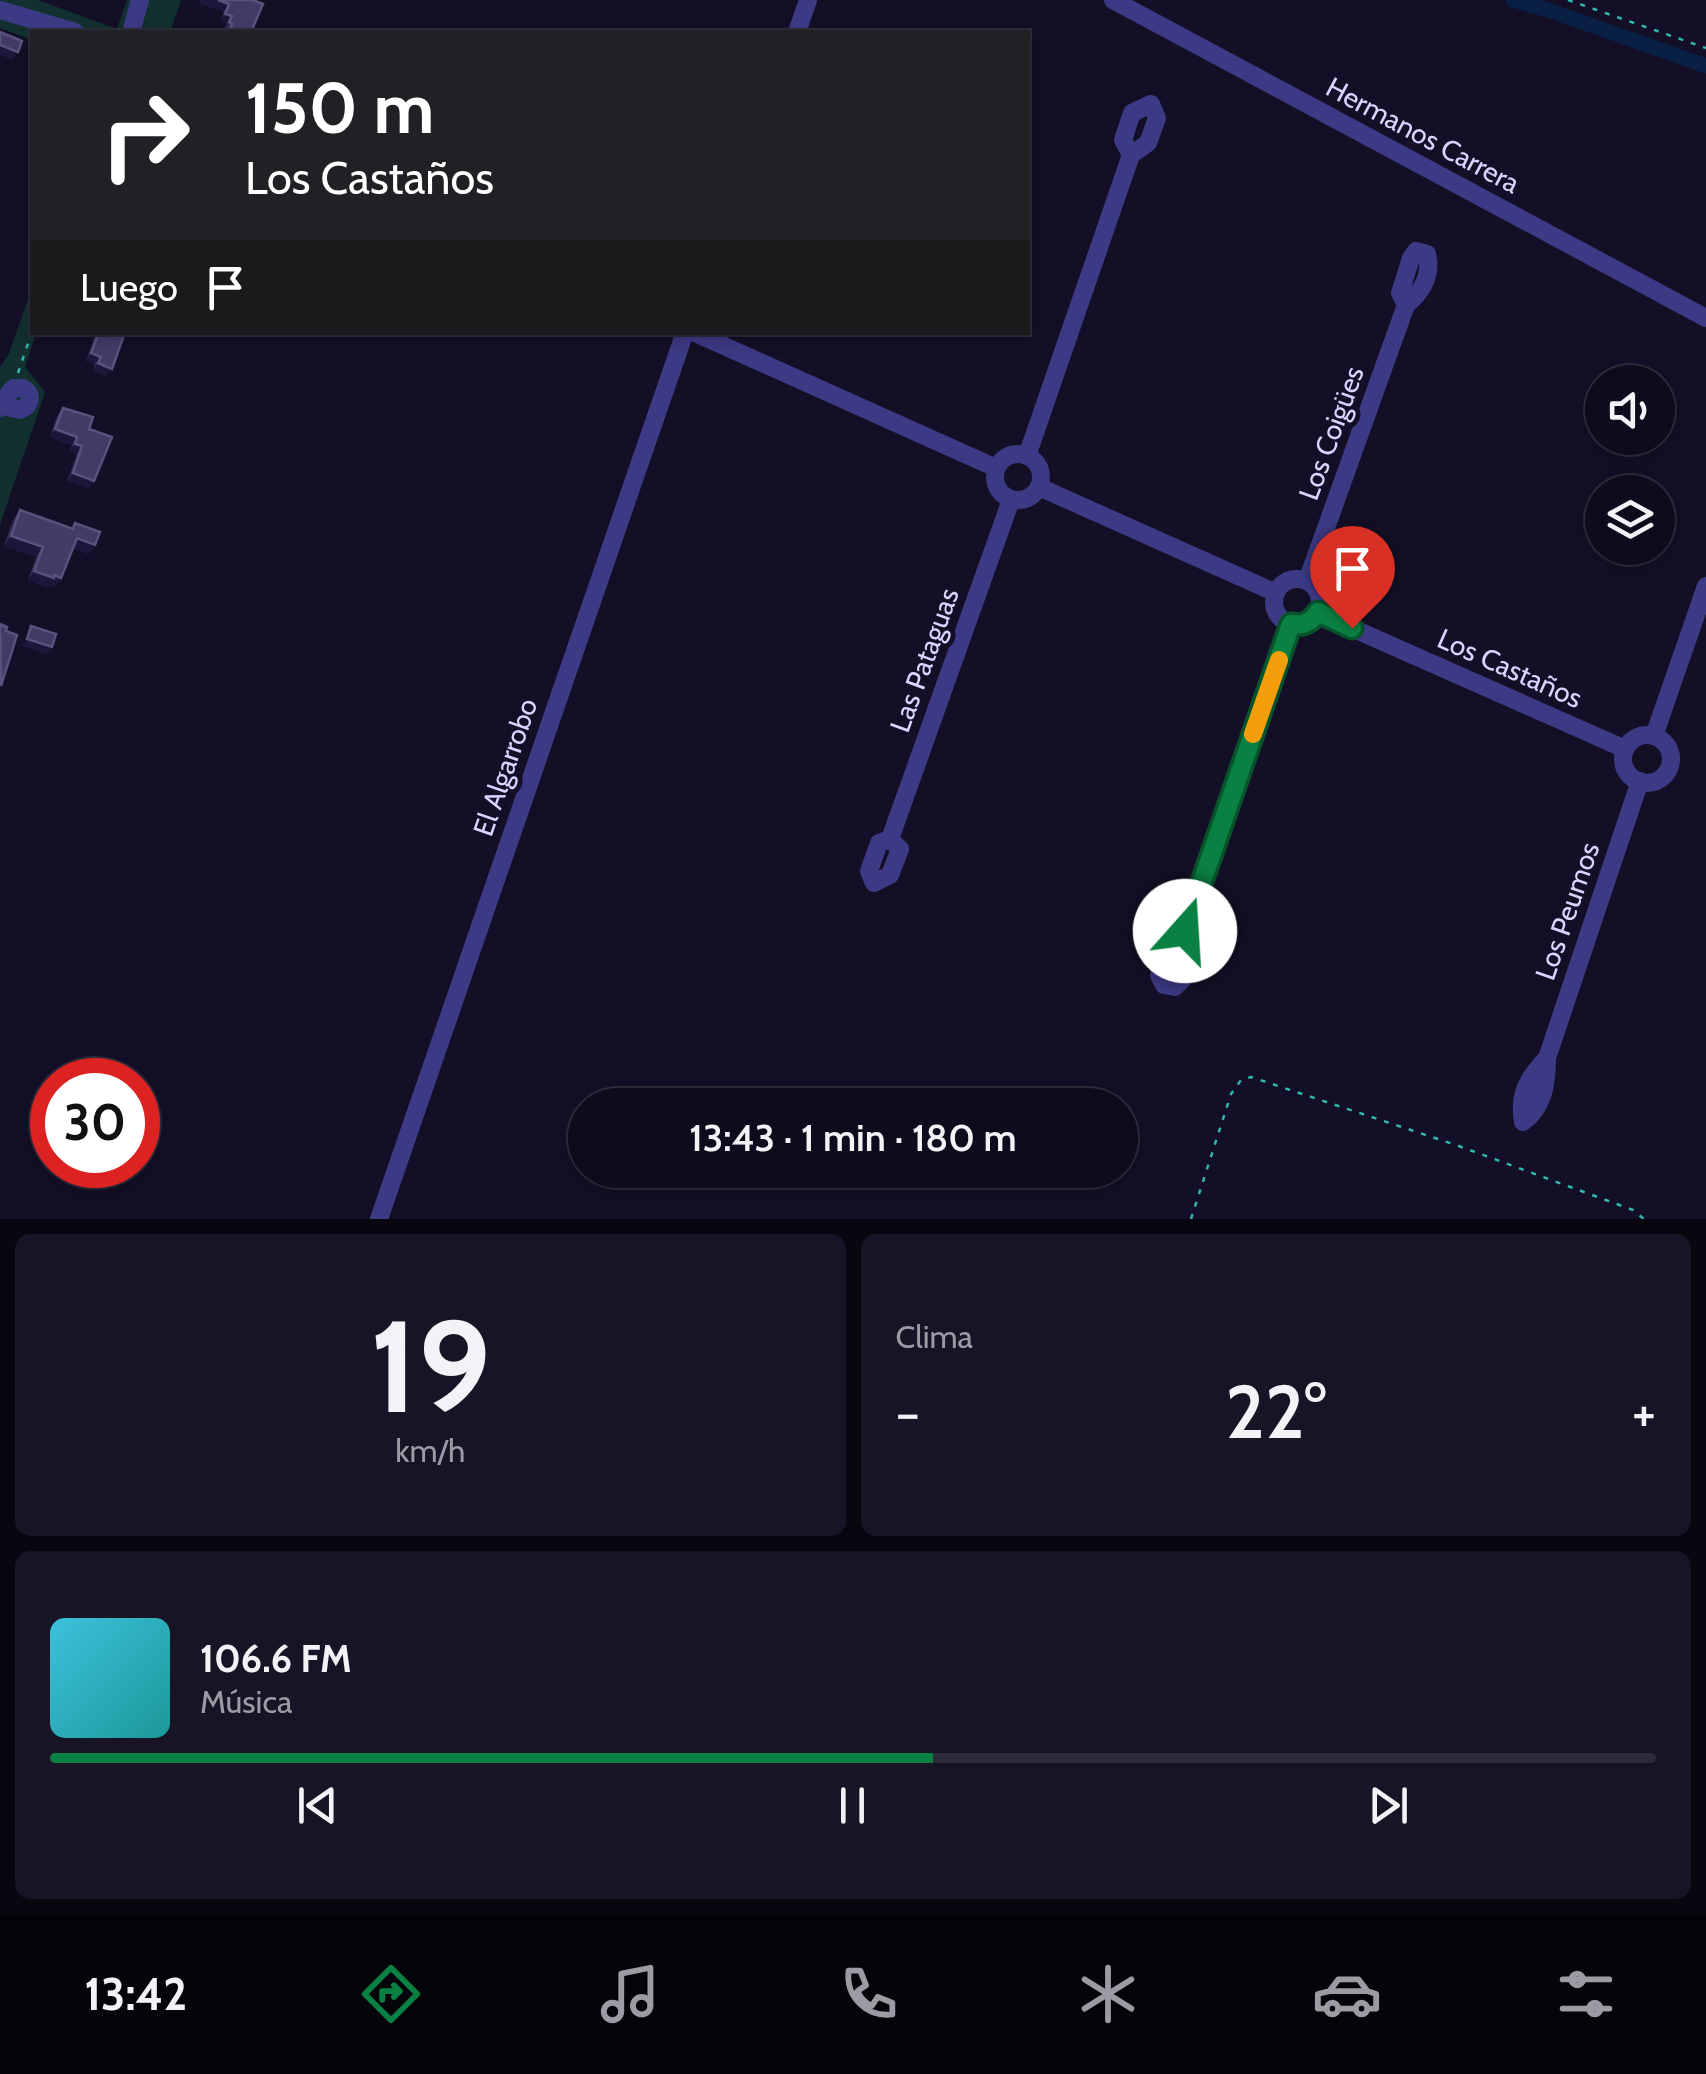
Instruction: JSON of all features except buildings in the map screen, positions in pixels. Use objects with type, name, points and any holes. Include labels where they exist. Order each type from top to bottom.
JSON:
[{"type":"street","points":[[132,30],[140,0]]},
{"type":"street","points":[[788,30],[798,0]]},
{"type":"street","points":[[798,30],[808,0]]},
{"type":"street","name":"Hermanos Carrera","points":[[1113,0],[1706,318]]},
{"type":"street","points":[[0,10],[68,30]]},
{"type":"street","points":[[1027,456],[1131,155]]},
{"type":"street","name":"Los Coigües","points":[[1307,581],[1406,304]]},
{"type":"street","name":"El Algarrobo","points":[[379,1219],[684,335]]},
{"type":"street","name":"El Algarrobo","points":[[391,1219],[692,335]]},
{"type":"street","points":[[697,335],[996,468]]},
{"type":"street","points":[[1027,456],[1039,469],[1039,486],[1027,498],[1011,500],[996,487],[996,468],[1006,457],[1027,456]]},
{"type":"street","points":[[1039,486],[1276,594]]},
{"type":"street","name":"Las Pataguas","points":[[890,839],[1011,500]]},
{"type":"street","points":[[1289,581],[1307,581],[1319,594],[1318,612],[1303,625],[1291,624],[1276,612],[1276,594],[1289,581]]},
{"type":"street","points":[[1654,736],[1706,586]]},
{"type":"street","name":"Los Castaños","points":[[1318,612],[1625,750]]},
{"type":"street","points":[[1185,931],[1291,624]]},
{"type":"street","points":[[1654,736],[1666,743],[1671,762],[1660,779],[1640,782],[1625,769],[1623,756],[1637,737],[1654,736]]},
{"type":"street","name":"Los Peumos","points":[[1546,1058],[1640,782]]},
{"type":"path","points":[[1568,0],[1706,48]]},
{"type":"path","points":[[7,399],[31,335]]},
{"type":"path","points":[[1191,1219],[1231,1094],[1244,1078],[1252,1077],[1633,1210],[1644,1219]]},
{"type":"green space","points":[[0,0],[38,0],[117,29],[127,0],[181,0],[171,30],[30,30],[30,39],[0,28]]},
{"type":"green space","points":[[30,293],[30,335],[35,335],[25,367],[45,392],[0,525],[0,367],[9,354]]},
{"type":"waterway","points":[[1513,0],[1706,66]]},
{"type":"slow traffic","points":[[1253,734],[1279,660]]},
{"type":"route","points":[[1185,931],[1291,624],[1303,625],[1318,612],[1352,628]]}]
